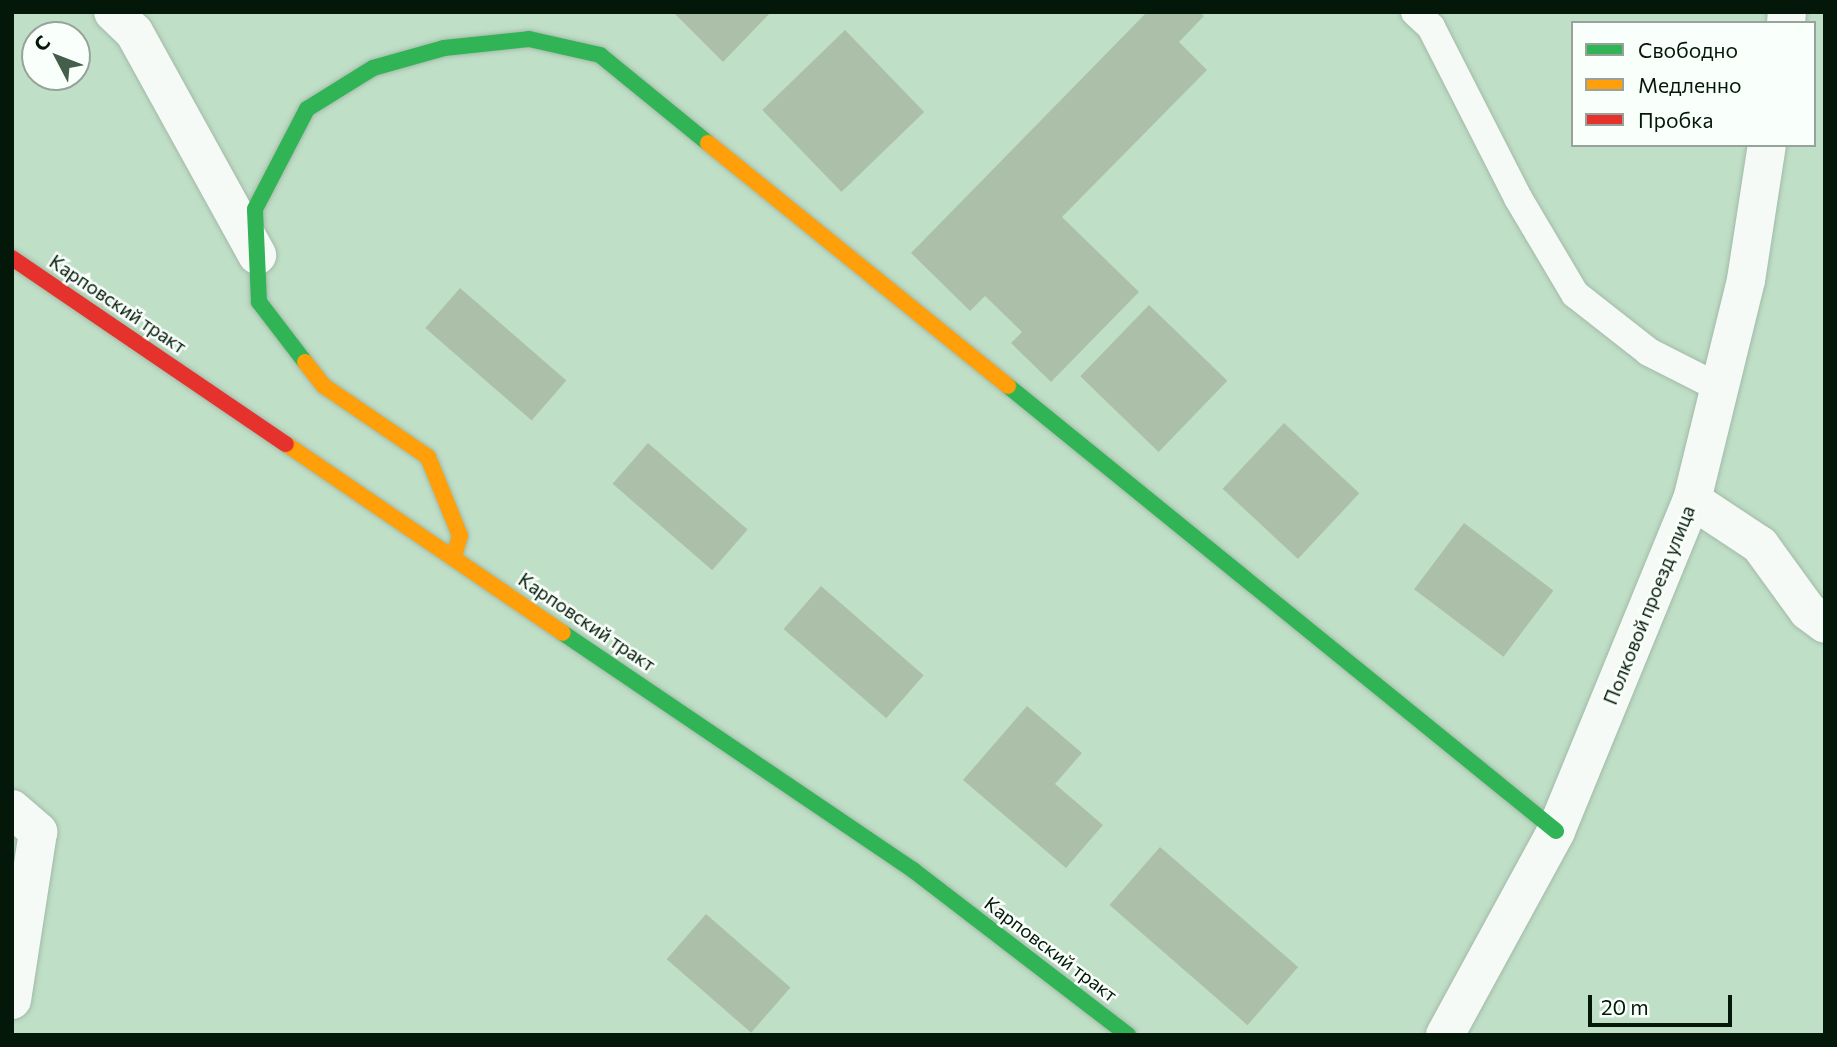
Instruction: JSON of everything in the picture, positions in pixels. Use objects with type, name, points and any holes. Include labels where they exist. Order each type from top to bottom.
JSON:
[{"type":"street","points":[[113,12],[134,32],[257,255]]},
{"type":"street","points":[[454,556],[460,536],[428,457],[324,386],[259,302],[255,209],[307,109],[373,68],[444,48],[529,39],[600,55],[1556,831]]},
{"type":"street","name":"Полковой проезд улица","points":[[1445,1035],[1556,831],[1692,500],[1745,280],[1767,147]]},
{"type":"street","name":"Карповский тракт","points":[[12,258],[913,870],[1128,1035]]},
{"type":"street","points":[[1692,500],[1760,545],[1808,611],[1825,624]]},
{"type":"street","points":[[12,809],[38,832],[12,1000]]},
{"type":"lane","points":[[1415,12],[1431,27],[1518,198],[1575,294],[1649,352],[1718,387]]},
{"type":"building","points":[[673,12],[771,12],[723,62]]},
{"type":"building","points":[[1147,12],[1200,12],[1204,16],[1179,42],[1207,70],[1062,217],[1139,292],[1051,382],[1011,343],[1022,332],[985,296],[970,311],[911,253]]},
{"type":"building","points":[[845,30],[924,112],[841,192],[762,110]]},
{"type":"building","points":[[460,288],[566,381],[532,421],[425,328]]},
{"type":"building","points":[[1149,305],[1227,381],[1159,452],[1080,376]]},
{"type":"building","points":[[1284,423],[1359,493],[1298,559],[1223,489]]},
{"type":"building","points":[[648,443],[748,530],[712,570],[613,484]]},
{"type":"building","points":[[1464,523],[1553,590],[1503,657],[1414,589]]},
{"type":"building","points":[[821,586],[924,675],[886,718],[784,629]]},
{"type":"building","points":[[1027,706],[1082,753],[1055,784],[1103,825],[1066,868],[963,780]]},
{"type":"building","points":[[1160,847],[1298,967],[1248,1025],[1109,905]]},
{"type":"building","points":[[706,914],[791,987],[751,1033],[667,959]]},
{"type":"traffic: fast","points":[[305,362],[259,302],[255,209],[307,109],[373,68],[444,48],[529,39],[600,55],[708,143]]},
{"type":"traffic: fast","points":[[1008,386],[1556,831]]},
{"type":"traffic: fast","points":[[563,633],[913,870],[1128,1035]]},
{"type":"traffic: slow","points":[[708,143],[1008,386]]},
{"type":"traffic: slow","points":[[305,362],[324,386],[428,457],[460,536],[454,556]]},
{"type":"traffic: slow","points":[[286,444],[563,633]]},
{"type":"traffic: jam","points":[[12,258],[286,444]]}]
